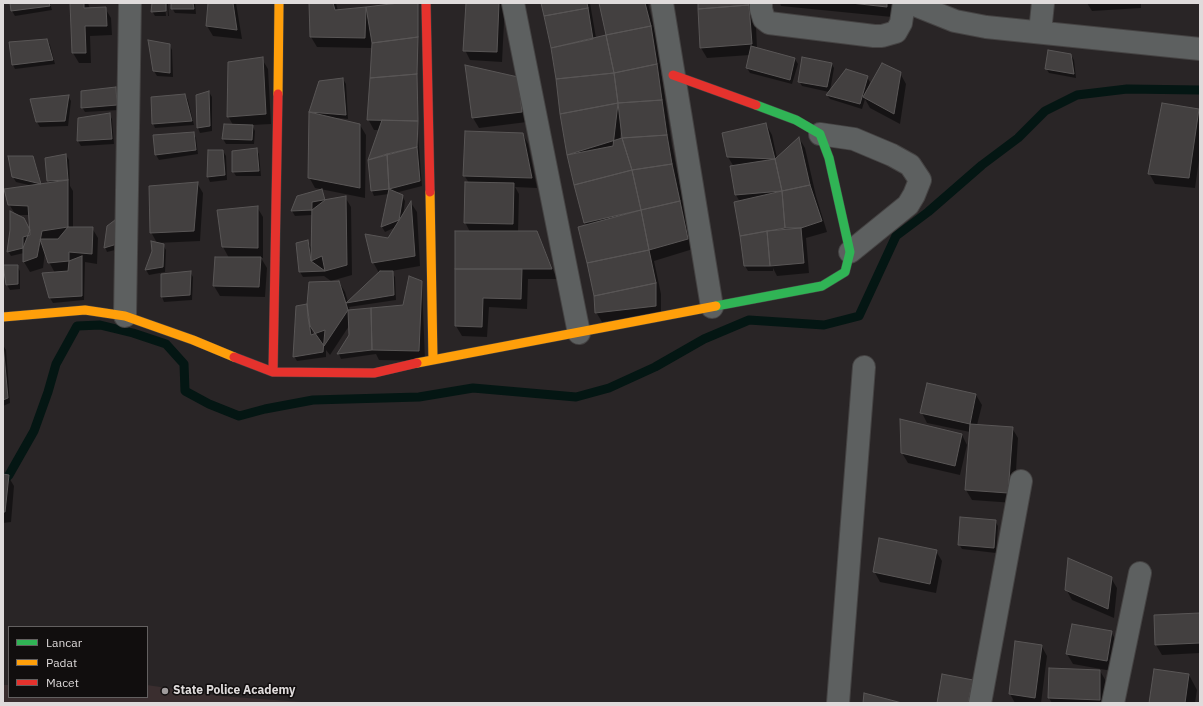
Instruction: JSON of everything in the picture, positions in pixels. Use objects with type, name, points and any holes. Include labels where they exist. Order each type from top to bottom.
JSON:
[{"type":"street","points":[[125,316],[130,3]]},
{"type":"street","points":[[273,372],[279,3]]},
{"type":"street","points":[[426,3],[433,360]]},
{"type":"street","points":[[513,3],[578,333]]},
{"type":"street","points":[[662,3],[712,308]]},
{"type":"street","points":[[761,3],[764,19],[769,23],[874,36],[882,36],[896,32],[900,23],[904,3]]},
{"type":"street","points":[[910,3],[955,21],[986,27],[1200,46]]},
{"type":"street","points":[[1040,32],[1043,3]]},
{"type":"street","points":[[673,74],[796,120],[820,134],[854,139],[892,155],[910,165],[920,180],[908,206],[850,252]]},
{"type":"street","points":[[3,316],[84,310],[125,316],[193,340],[273,372],[374,373],[433,360],[822,286],[845,272],[850,252],[829,158],[820,134]]},
{"type":"street","points":[[838,703],[864,367]]},
{"type":"street","points":[[980,703],[1021,482]]},
{"type":"street","points":[[1113,703],[1140,573]]},
{"type":"shaded area","name":"State Police Academy","points":[[3,685],[8,685],[8,698],[148,698],[148,685],[220,696],[316,703],[3,703]]},
{"type":"building","points":[[10,3],[49,3],[50,6],[11,11]]},
{"type":"building","points":[[70,3],[84,3],[84,8],[106,7],[107,26],[85,26],[86,53],[72,53]]},
{"type":"building","points":[[152,3],[166,3],[166,11],[151,12]]},
{"type":"building","points":[[171,3],[193,3],[194,9],[171,9]]},
{"type":"building","points":[[208,3],[233,3],[237,30],[206,26]]},
{"type":"building","points":[[309,3],[333,3],[335,10],[366,7],[365,38],[310,37]]},
{"type":"building","points":[[399,3],[418,3],[418,37],[372,43],[366,7]]},
{"type":"building","points":[[466,3],[499,3],[497,52],[463,51]]},
{"type":"building","points":[[541,3],[587,3],[588,8],[544,16]]},
{"type":"building","points":[[599,3],[645,3],[651,26],[606,35]]},
{"type":"building","points":[[698,3],[749,3],[749,5],[698,9]]},
{"type":"building","points":[[851,3],[887,3],[887,7]]},
{"type":"building","points":[[749,5],[752,44],[700,48],[698,9]]},
{"type":"building","points":[[588,8],[593,39],[551,48],[544,16]]},
{"type":"building","points":[[651,26],[657,64],[614,73],[606,35]]},
{"type":"building","points":[[606,35],[614,73],[556,79],[551,48]]},
{"type":"building","points":[[418,37],[417,74],[370,78],[372,43]]},
{"type":"building","points":[[47,39],[53,60],[12,65],[9,42]]},
{"type":"building","points":[[148,40],[170,44],[170,73],[153,71]]},
{"type":"building","points":[[751,46],[795,58],[790,80],[746,68]]},
{"type":"building","points":[[1048,50],[1071,54],[1074,74],[1045,69]]},
{"type":"building","points":[[263,57],[266,114],[227,117],[228,62]]},
{"type":"building","points":[[802,57],[832,63],[827,87],[798,82]]},
{"type":"building","points":[[882,63],[901,72],[894,114],[863,97]]},
{"type":"building","points":[[657,64],[662,100],[618,103],[614,73]]},
{"type":"building","points":[[465,65],[518,77],[522,112],[472,118]]},
{"type":"building","points":[[846,69],[868,76],[860,104],[826,95]]},
{"type":"building","points":[[614,73],[618,103],[560,114],[556,79]]},
{"type":"building","points":[[417,74],[418,121],[367,120],[370,78]]},
{"type":"building","points":[[343,78],[346,115],[309,112],[319,81]]},
{"type":"building","points":[[116,87],[117,105],[81,108],[81,91]]},
{"type":"building","points":[[209,91],[210,126],[197,128],[196,95]]},
{"type":"building","points":[[185,94],[192,121],[152,124],[151,97]]},
{"type":"building","points":[[69,95],[65,121],[36,122],[30,99]]},
{"type":"building","points":[[662,100],[667,135],[622,138],[618,103]]},
{"type":"building","points":[[618,103],[613,146],[567,155],[560,114]]},
{"type":"building","points":[[1162,103],[1199,109],[1189,178],[1148,174]]},
{"type":"building","points":[[309,112],[360,124],[360,188],[308,178]]},
{"type":"building","points":[[110,113],[112,139],[77,141],[78,118]]},
{"type":"building","points":[[382,120],[418,121],[417,147],[368,160]]},
{"type":"building","points":[[766,123],[775,159],[727,157],[722,133]]},
{"type":"building","points":[[224,124],[253,125],[252,140],[222,139]]},
{"type":"building","points":[[465,131],[523,133],[532,178],[463,176]]},
{"type":"building","points":[[194,132],[196,150],[155,155],[153,135]]},
{"type":"building","points":[[667,135],[672,164],[632,170],[622,138]]},
{"type":"building","points":[[799,137],[810,185],[782,191],[775,159]]},
{"type":"building","points":[[622,138],[632,170],[574,185],[567,155]]},
{"type":"building","points":[[417,147],[420,181],[389,189],[387,154]]},
{"type":"building","points":[[257,148],[259,171],[232,172],[232,151]]},
{"type":"building","points":[[208,150],[223,150],[225,175],[207,177]]},
{"type":"building","points":[[66,154],[68,180],[47,181],[45,158]]},
{"type":"building","points":[[387,154],[389,189],[371,191],[368,160]]},
{"type":"building","points":[[8,156],[33,156],[41,184],[12,177]]},
{"type":"building","points":[[775,159],[782,191],[735,195],[730,166]]},
{"type":"building","points":[[672,164],[680,201],[641,210],[632,170]]},
{"type":"building","points":[[632,170],[641,210],[584,223],[574,185]]},
{"type":"building","points":[[68,180],[68,227],[42,231],[37,257],[23,262],[23,237],[30,235],[28,206],[8,205],[4,189]]},
{"type":"building","points":[[198,182],[194,231],[150,233],[149,186]]},
{"type":"building","points":[[465,182],[514,183],[513,224],[464,223]]},
{"type":"building","points":[[810,185],[822,221],[801,228],[785,228],[782,191]]},
{"type":"building","points":[[322,189],[325,200],[312,210],[291,211],[297,196]]},
{"type":"building","points":[[389,189],[403,195],[399,220],[381,227]]},
{"type":"building","points":[[782,191],[785,228],[740,236],[734,202]]},
{"type":"building","points":[[346,196],[347,265],[325,271],[311,261],[312,202]]},
{"type":"building","points":[[411,201],[415,256],[372,263],[365,234],[388,238]]},
{"type":"building","points":[[680,201],[688,239],[649,250],[641,210]]},
{"type":"building","points":[[258,206],[258,248],[222,247],[217,210]]},
{"type":"building","points":[[641,210],[649,250],[587,263],[578,227]]},
{"type":"building","points":[[10,211],[24,218],[30,230],[23,248],[7,252],[10,230]]},
{"type":"building","points":[[115,220],[117,244],[104,248],[107,226]]},
{"type":"building","points":[[68,227],[93,227],[92,254],[69,252],[69,261],[48,263],[40,239],[58,239]]},
{"type":"building","points":[[801,228],[804,263],[770,266],[767,231]]},
{"type":"building","points":[[455,231],[537,231],[552,269],[455,269]]},
{"type":"building","points":[[767,231],[770,266],[744,266],[740,236]]},
{"type":"building","points":[[308,240],[311,261],[322,256],[325,271],[299,272],[296,243]]},
{"type":"building","points":[[151,241],[164,244],[163,267],[145,270],[152,251]]},
{"type":"building","points":[[649,250],[656,283],[594,296],[587,263]]},
{"type":"building","points":[[82,256],[82,296],[49,298],[42,273],[68,271],[69,261]]},
{"type":"building","points":[[215,257],[261,257],[259,287],[213,286]]},
{"type":"building","points":[[3,265],[18,265],[18,284],[6,285]]},
{"type":"building","points":[[455,269],[522,269],[521,299],[483,298],[482,327],[455,326]]},
{"type":"building","points":[[191,271],[190,295],[161,297],[161,274]]},
{"type":"building","points":[[380,271],[393,271],[394,295],[346,303]]},
{"type":"building","points":[[409,276],[422,281],[419,351],[372,350],[371,308],[403,305]]},
{"type":"building","points":[[339,281],[348,310],[324,346],[310,326],[307,304],[309,282]]},
{"type":"building","points":[[656,283],[656,306],[595,313],[594,296]]},
{"type":"building","points":[[307,304],[311,335],[325,330],[323,352],[293,357],[296,306]]},
{"type":"building","points":[[371,308],[372,350],[337,354],[349,335],[348,310]]},
{"type":"building","points":[[3,344],[8,398],[3,400]]},
{"type":"building","points":[[927,383],[976,394],[970,424],[920,413]]},
{"type":"building","points":[[900,419],[962,434],[955,466],[901,453]]},
{"type":"building","points":[[970,424],[1013,427],[1008,493],[965,490]]},
{"type":"building","points":[[3,474],[9,475],[5,512],[3,512]]},
{"type":"building","points":[[960,517],[996,520],[994,548],[958,545]]},
{"type":"building","points":[[879,538],[937,550],[930,584],[873,572]]},
{"type":"building","points":[[1068,558],[1112,577],[1108,609],[1065,590]]},
{"type":"building","points":[[1200,613],[1200,643],[1155,645],[1154,615]]},
{"type":"building","points":[[1072,624],[1112,631],[1107,661],[1066,654]]},
{"type":"building","points":[[1015,641],[1042,645],[1035,698],[1009,694]]},
{"type":"building","points":[[1049,668],[1100,670],[1100,700],[1048,698]]},
{"type":"building","points":[[1154,669],[1189,674],[1185,703],[1149,703]]},
{"type":"building","points":[[942,674],[973,680],[968,703],[937,703]]},
{"type":"building","points":[[864,693],[902,703],[863,703]]},
{"type":"waterway","points":[[3,481],[9,475],[34,431],[56,364],[77,326],[100,325],[133,333],[166,344],[184,364],[185,391],[209,404],[239,416],[265,409],[313,400],[419,397],[473,388],[576,397],[609,388],[655,367],[704,339],[749,320],[824,325],[859,316],[896,236],[928,212],[982,165],[1018,138],[1045,111],[1077,95],[1127,89],[1200,90]]},
{"type":"traffic: fast","points":[[716,306],[822,286],[845,272],[850,252],[829,158],[820,134],[796,120],[756,105]]},
{"type":"traffic: slow","points":[[278,94],[279,3]]},
{"type":"traffic: slow","points":[[430,192],[433,360]]},
{"type":"traffic: slow","points":[[417,363],[716,306]]},
{"type":"traffic: slow","points":[[3,317],[85,310],[125,316],[193,340],[234,357]]},
{"type":"traffic: jam","points":[[426,3],[430,192]]},
{"type":"traffic: jam","points":[[673,75],[756,105]]},
{"type":"traffic: jam","points":[[273,372],[278,94]]},
{"type":"traffic: jam","points":[[234,357],[273,372],[374,373],[417,363]]},
{"type":"place","name":"State Police Academy","points":[[165,691]]}]
